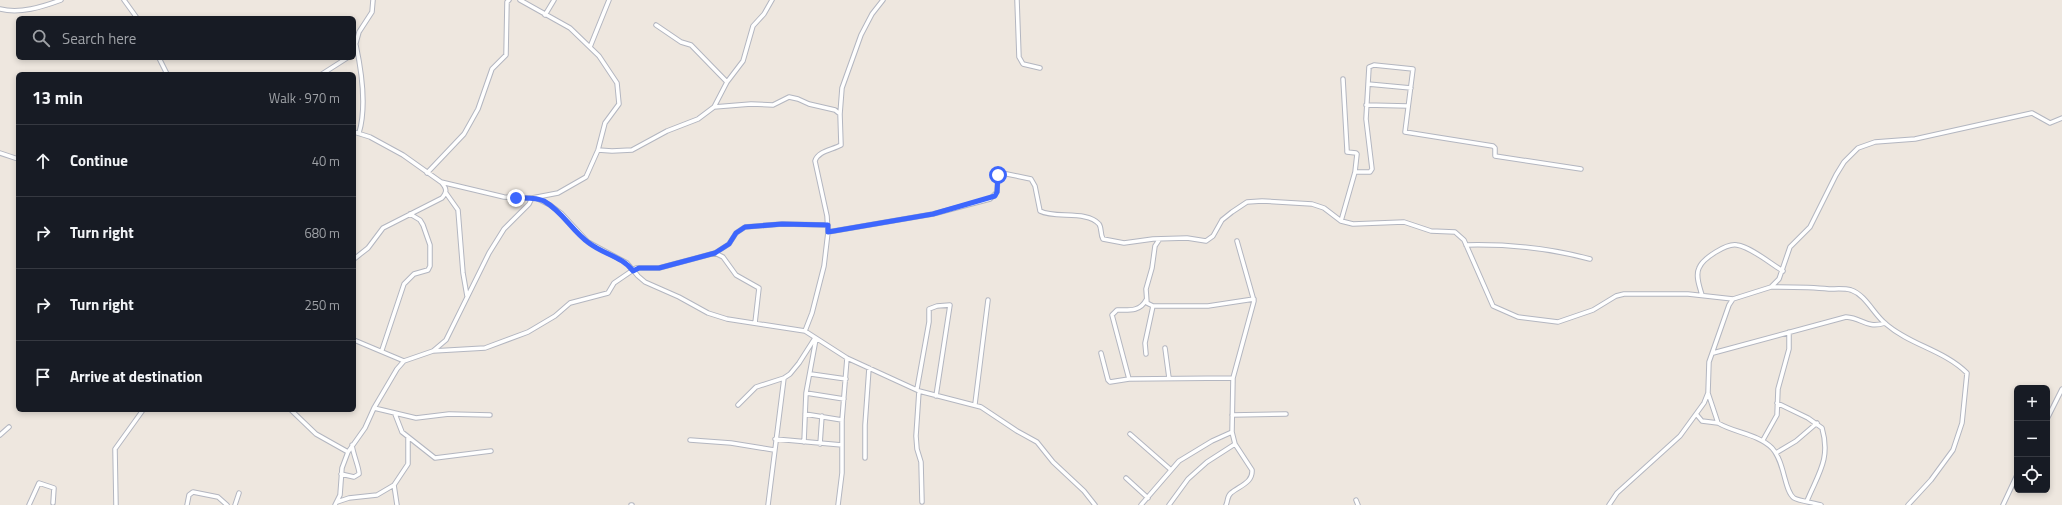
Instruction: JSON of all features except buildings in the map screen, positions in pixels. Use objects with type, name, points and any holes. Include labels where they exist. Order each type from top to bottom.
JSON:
[{"type":"street","points":[[0,8],[12,10],[30,9],[62,0]]},
{"type":"street","points":[[124,0],[136,16]]},
{"type":"street","points":[[359,133],[363,120],[363,102],[356,45],[359,32],[372,12],[373,0]]},
{"type":"street","points":[[428,173],[464,134],[478,109],[492,69],[506,55],[506,6],[509,0]]},
{"type":"street","points":[[441,182],[495,196],[534,198],[558,192],[582,180],[590,170],[598,150],[605,123],[619,104],[617,83],[613,74],[590,47],[570,28],[520,0]]},
{"type":"street","points":[[545,15],[554,0]]},
{"type":"street","points":[[590,47],[609,0]]},
{"type":"street","points":[[598,150],[612,152],[632,150],[667,131],[698,119],[714,107],[727,82],[743,61],[752,26],[764,14],[772,0]]},
{"type":"street","points":[[805,331],[812,313],[824,266],[828,232],[828,225],[815,161],[818,155],[841,145],[840,114],[842,88],[861,35],[872,14],[883,0]]},
{"type":"street","points":[[1017,0],[1018,45],[1020,61],[1027,66],[1040,68]]},
{"type":"street","points":[[656,25],[681,42],[691,45],[727,82]]},
{"type":"street","points":[[160,60],[166,72]]},
{"type":"street","points":[[325,72],[344,60]]},
{"type":"street","points":[[1355,172],[1368,172],[1372,169],[1366,127],[1366,104],[1371,65],[1412,68],[1406,132],[1493,146],[1495,148],[1495,156],[1581,169]]},
{"type":"street","points":[[1341,221],[1355,172],[1357,154],[1356,152],[1347,152],[1343,79]]},
{"type":"street","points":[[1368,84],[1410,88]]},
{"type":"street","points":[[714,107],[751,104],[773,105],[789,97],[809,104],[835,110],[840,114]]},
{"type":"street","points":[[1366,104],[1408,106]]},
{"type":"street","points":[[1771,287],[1779,279],[1783,271],[1790,247],[1810,227],[1836,175],[1844,162],[1858,148],[1875,142],[1915,139],[2032,112],[2050,123],[2062,118]]},
{"type":"street","points":[[356,132],[404,155],[446,187],[446,194],[458,210],[463,273],[468,296]]},
{"type":"street","points":[[0,153],[16,158]]},
{"type":"street","points":[[828,232],[933,214],[990,198],[997,192],[998,175],[1002,173],[1031,179],[1035,186],[1040,211],[1044,213],[1070,215],[1096,221],[1100,226],[1101,236],[1105,241],[1128,243],[1160,239],[1187,238],[1202,242],[1210,240],[1222,220],[1242,205],[1253,201],[1312,204],[1324,208],[1341,221],[1366,225],[1404,222],[1431,231],[1455,232],[1461,237],[1466,245],[1493,306],[1522,318],[1558,322],[1593,310],[1616,296],[1624,294],[1671,293],[1733,299],[1771,287],[1812,287],[1850,290],[1872,308],[1885,324],[1919,344],[1950,358],[1968,374],[1962,423],[1953,450],[1931,480],[1908,505]]},
{"type":"street","points":[[356,257],[368,248],[383,228],[442,198],[446,194]]},
{"type":"street","points":[[534,198],[550,205],[562,214],[588,242],[627,263],[633,271],[646,282],[679,297],[708,313],[726,319],[805,331],[847,358],[918,390],[936,396],[975,404],[1037,442],[1052,462],[1074,480],[1094,505]]},
{"type":"street","points":[[433,351],[446,340],[450,334],[468,296],[504,229],[534,198]]},
{"type":"street","points":[[382,350],[404,284],[414,274],[428,270],[430,266],[430,245],[423,225],[420,220],[410,214]]},
{"type":"street","points":[[336,504],[340,495],[341,474],[348,452],[365,428],[374,408],[397,369],[404,361],[433,351],[485,348],[528,332],[554,316],[570,303],[608,293],[614,283],[639,268],[659,268],[715,253],[729,244],[736,233],[745,227],[782,224],[828,225]]},
{"type":"street","points":[[1129,379],[1112,315],[1117,310],[1136,310],[1143,306],[1146,300],[1146,289],[1152,268],[1155,246],[1160,239]]},
{"type":"street","points":[[1226,505],[1230,494],[1248,482],[1252,474],[1252,470],[1235,444],[1232,432],[1233,378],[1247,332],[1254,299],[1237,241]]},
{"type":"street","points":[[1466,245],[1519,246],[1560,251],[1590,259]]},
{"type":"street","points":[[1702,295],[1697,273],[1699,268],[1702,263],[1725,246],[1739,245],[1783,271]]},
{"type":"street","points":[[715,253],[723,257],[736,275],[759,288],[755,324]]},
{"type":"street","points":[[1146,300],[1153,306],[1208,306],[1254,299]]},
{"type":"street","points":[[1718,424],[1708,393],[1708,368],[1725,314],[1733,299]]},
{"type":"street","points":[[975,404],[988,300]]},
{"type":"street","points":[[922,502],[921,462],[917,449],[916,436],[918,390],[929,322],[929,309],[937,306],[950,305],[936,396]]},
{"type":"street","points":[[1146,354],[1144,343],[1153,306]]},
{"type":"street","points":[[1712,353],[1846,317],[1856,318],[1873,326],[1885,324]]},
{"type":"street","points":[[1763,440],[1775,422],[1778,389],[1789,349],[1788,332]]},
{"type":"street","points":[[804,442],[806,393],[811,374],[815,338]]},
{"type":"street","points":[[738,405],[756,387],[784,378],[799,363],[815,338]]},
{"type":"street","points":[[356,341],[382,350],[404,361]]},
{"type":"street","points":[[1165,348],[1169,378]]},
{"type":"street","points":[[1101,353],[1109,381],[1169,378],[1233,378]]},
{"type":"street","points":[[838,505],[842,473],[842,420],[847,358]]},
{"type":"street","points":[[864,458],[869,368]]},
{"type":"street","points":[[811,374],[846,379]]},
{"type":"street","points":[[768,505],[775,439],[784,378]]},
{"type":"street","points":[[2050,413],[2062,389]]},
{"type":"street","points":[[806,393],[844,399]]},
{"type":"street","points":[[1609,505],[1617,493],[1680,436],[1697,415],[1708,393]]},
{"type":"street","points":[[1777,403],[1816,424],[1822,428],[1824,434],[1825,456],[1823,466],[1807,501]]},
{"type":"street","points":[[374,408],[416,418],[450,414],[490,415]]},
{"type":"street","points":[[116,505],[115,449],[142,412]]},
{"type":"street","points":[[293,412],[316,434],[348,452]]},
{"type":"street","points":[[395,414],[398,425],[408,438],[435,458],[491,451]]},
{"type":"street","points":[[805,414],[842,420]]},
{"type":"street","points":[[1232,415],[1286,414]]},
{"type":"street","points":[[1697,415],[1702,421],[1718,424],[1742,434],[1763,440],[1776,453],[1783,467],[1787,486],[1792,495],[1798,500],[1822,505]]},
{"type":"street","points":[[820,444],[822,416]]},
{"type":"street","points":[[1776,453],[1796,441],[1816,424]]},
{"type":"street","points":[[0,435],[10,427]]},
{"type":"street","points":[[1142,505],[1179,461],[1212,441],[1232,432]]},
{"type":"street","points":[[1130,434],[1170,470]]},
{"type":"street","points":[[336,504],[349,498],[377,495],[394,485],[408,464],[408,438]]},
{"type":"street","points":[[775,439],[842,445]]},
{"type":"street","points":[[690,440],[731,443],[774,450]]},
{"type":"street","points":[[1169,505],[1188,479],[1207,462],[1235,444]]},
{"type":"street","points":[[341,474],[354,477],[359,474],[359,470],[354,460],[352,446]]},
{"type":"street","points":[[1126,478],[1148,498]]},
{"type":"street","points":[[2003,505],[2014,481]]},
{"type":"street","points":[[29,505],[39,483],[54,488],[53,503]]},
{"type":"street","points":[[394,485],[398,505]]},
{"type":"street","points":[[187,505],[189,494],[193,492],[218,497],[227,505]]},
{"type":"street","points":[[235,505],[239,493]]},
{"type":"street","points":[[1356,500],[1358,505]]},
{"type":"route","points":[[516,198],[536,198],[542,200],[562,214],[582,238],[597,248],[627,263],[633,271],[636,268],[659,268],[715,253],[729,244],[736,233],[745,227],[782,224],[828,225],[828,232],[933,214],[995,196],[998,188],[998,175]]}]
